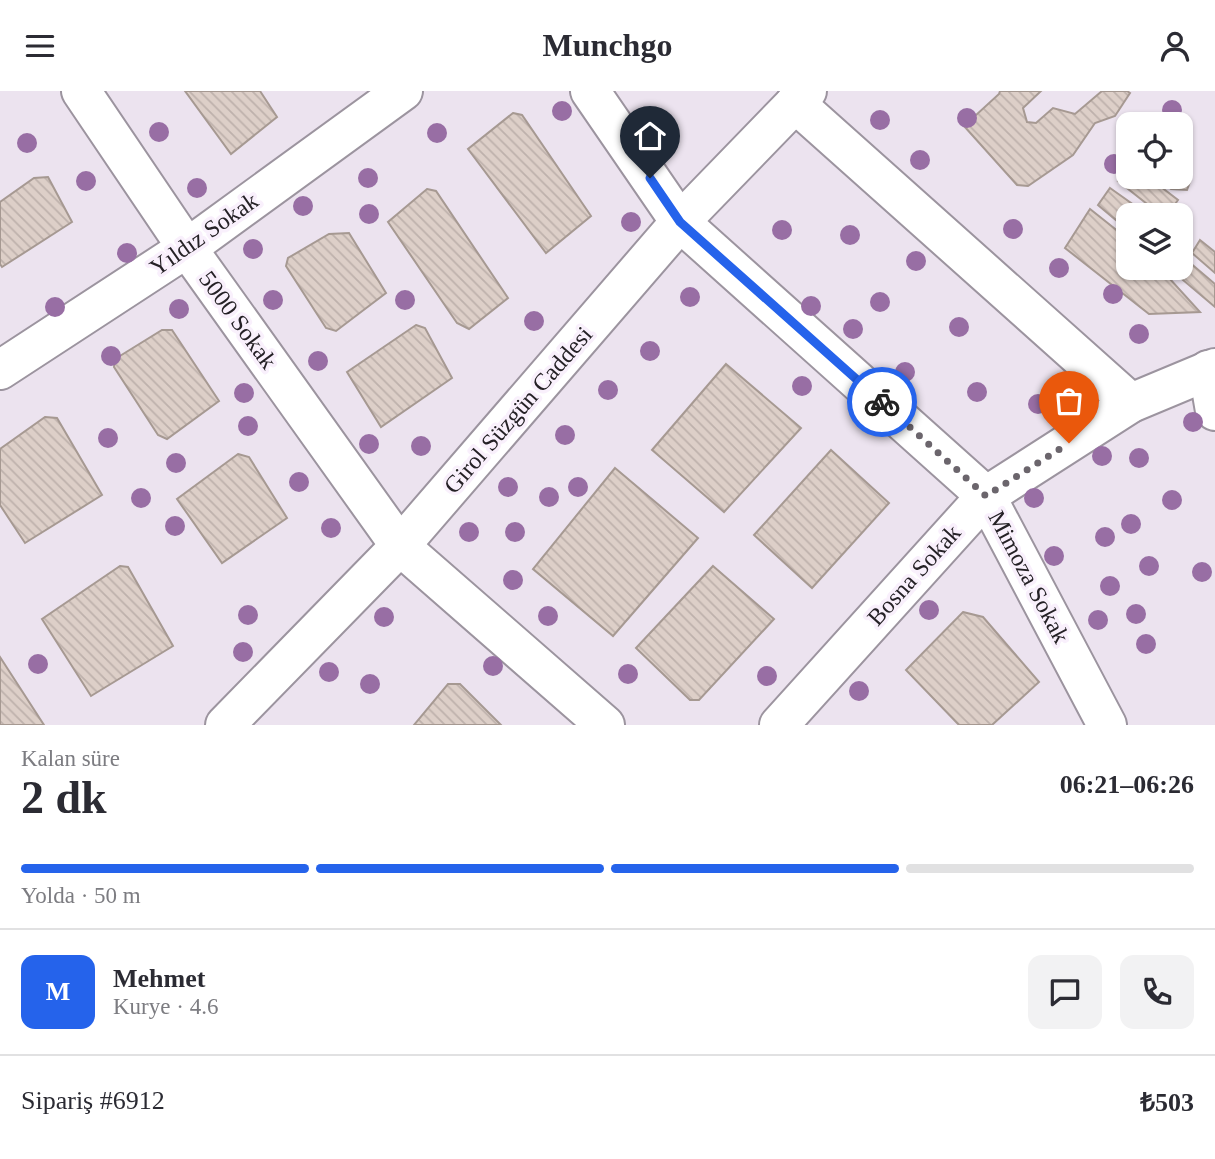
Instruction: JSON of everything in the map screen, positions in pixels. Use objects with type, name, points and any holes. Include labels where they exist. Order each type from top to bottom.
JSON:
[{"type":"street","name":"5000 Sokak","points":[[81,91],[187,248],[400,546],[606,725]]},
{"type":"street","name":"Yıldız Sokak","points":[[0,370],[187,248],[403,91]]},
{"type":"street","name":"Mimoza Sokak","points":[[590,91],[680,222],[986,496],[1107,725]]},
{"type":"street","name":"Girol Süzgün Caddesi","points":[[225,725],[400,546],[680,222],[801,97]]},
{"type":"street","points":[[801,97],[1131,403]]},
{"type":"street","points":[[1211,369],[1215,411]]},
{"type":"street","name":"Bosna Sokak","points":[[779,725],[986,496],[1131,403],[1211,369]]},
{"type":"building","points":[[185,91],[260,91],[277,117],[231,154]]},
{"type":"building","points":[[1000,91],[1041,91],[1023,108],[1027,122],[1036,123],[1053,108],[1075,114],[1102,91],[1130,93],[1115,116],[1095,123],[1073,155],[1028,186],[1017,185],[964,126]]},
{"type":"building","points":[[513,113],[522,115],[591,216],[546,253],[468,149]]},
{"type":"building","points":[[48,177],[72,222],[2,267],[0,202],[34,178]]},
{"type":"building","points":[[1110,188],[1131,203],[1116,203],[1116,220],[1098,205]]},
{"type":"building","points":[[427,189],[436,191],[508,298],[469,329],[457,323],[388,222]]},
{"type":"building","points":[[1128,189],[1164,189],[1178,200],[1176,203],[1146,203]]},
{"type":"building","points":[[1090,209],[1116,230],[1116,280],[1171,280],[1200,312],[1149,314],[1065,248]]},
{"type":"building","points":[[349,233],[386,293],[336,331],[326,328],[286,266],[288,258],[329,234]]},
{"type":"building","points":[[1200,240],[1215,252],[1215,273],[1193,254]]},
{"type":"building","points":[[1193,265],[1215,284],[1215,307],[1183,280],[1193,280]]},
{"type":"building","points":[[416,325],[425,328],[452,378],[381,427],[347,372]]},
{"type":"building","points":[[162,330],[172,330],[219,401],[167,439],[158,435],[114,367],[115,359]]},
{"type":"building","points":[[726,364],[801,428],[724,512],[652,450]]},
{"type":"building","points":[[45,417],[57,418],[102,495],[25,543],[0,505],[0,449]]},
{"type":"building","points":[[831,450],[889,503],[812,588],[754,535]]},
{"type":"building","points":[[238,454],[249,457],[287,518],[222,563],[177,499]]},
{"type":"building","points":[[615,468],[698,538],[613,636],[533,569]]},
{"type":"building","points":[[120,566],[128,567],[173,646],[91,696],[42,619]]},
{"type":"building","points":[[713,566],[774,619],[699,700],[690,700],[636,648]]},
{"type":"building","points":[[963,612],[983,617],[1039,682],[992,725],[959,725],[906,670]]},
{"type":"building","points":[[0,657],[44,725],[0,725]]},
{"type":"building","points":[[448,684],[460,684],[501,725],[414,725]]},
{"type":"way so far","points":[[882,402],[986,496],[1069,443]]},
{"type":"route","points":[[650,178],[680,222],[882,402]]}]
